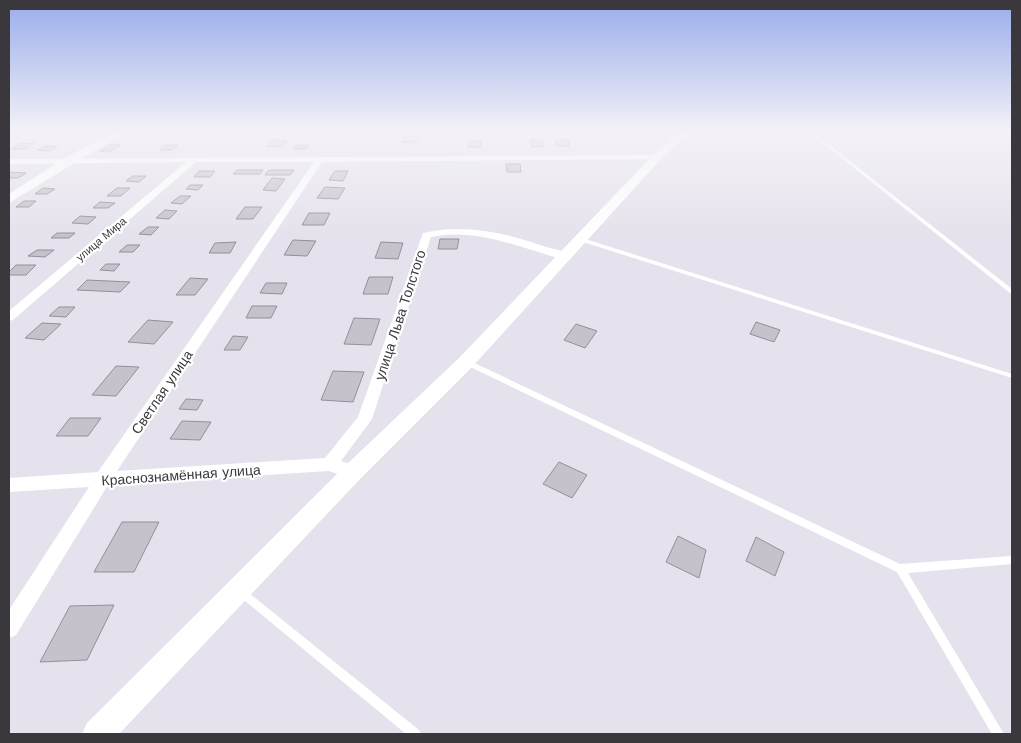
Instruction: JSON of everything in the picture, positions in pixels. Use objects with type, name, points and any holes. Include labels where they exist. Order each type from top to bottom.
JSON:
[{"type":"street","points":[[9,199],[60,166]]},
{"type":"street","name":"улица Мира","points":[[9,317],[187,166]]},
{"type":"street","name":"Светлая улица","points":[[9,628],[102,480],[315,166]]},
{"type":"street","points":[[98,734],[352,472],[466,362],[582,240],[649,166]]},
{"type":"street","name":"улица Льва Толстого","points":[[330,464],[365,418],[426,235],[437,232],[478,233],[526,242],[566,257]]},
{"type":"street","name":"Краснознамённая улица","points":[[9,485],[330,464],[352,472]]},
{"type":"lane","points":[[854,166],[1012,292]]},
{"type":"lane","points":[[582,240],[1012,376]]},
{"type":"lane","points":[[466,362],[900,569],[1012,560]]},
{"type":"lane","points":[[900,569],[998,734]]},
{"type":"lane","points":[[238,590],[415,734]]},
{"type":"building","points":[[506,166],[520,166],[521,172],[507,172]]},
{"type":"building","points":[[237,170],[263,170],[260,174],[233,174]]},
{"type":"building","points":[[269,170],[294,170],[290,175],[265,175]]},
{"type":"building","points":[[199,171],[215,171],[210,177],[194,177]]},
{"type":"building","points":[[335,171],[348,171],[343,181],[329,180]]},
{"type":"building","points":[[9,172],[26,173],[18,178],[9,178]]},
{"type":"building","points":[[133,176],[146,176],[139,182],[126,181]]},
{"type":"building","points":[[272,178],[285,179],[276,191],[263,190]]},
{"type":"building","points":[[190,185],[203,185],[198,190],[186,189]]},
{"type":"building","points":[[325,187],[345,188],[338,199],[317,198]]},
{"type":"building","points":[[43,188],[55,189],[47,194],[35,194]]},
{"type":"building","points":[[117,188],[130,188],[121,196],[107,196]]},
{"type":"building","points":[[180,196],[191,196],[182,204],[171,203]]},
{"type":"building","points":[[24,201],[36,201],[29,207],[16,207]]},
{"type":"building","points":[[100,202],[115,203],[108,208],[93,208]]},
{"type":"building","points":[[245,207],[262,207],[253,219],[236,219]]},
{"type":"building","points":[[165,210],[177,211],[169,219],[156,218]]},
{"type":"building","points":[[309,213],[330,213],[324,225],[302,225]]},
{"type":"building","points":[[80,216],[96,217],[88,224],[72,223]]},
{"type":"building","points":[[148,227],[159,227],[151,235],[139,234]]},
{"type":"building","points":[[57,233],[75,233],[69,238],[51,238]]},
{"type":"building","points":[[440,239],[459,239],[457,249],[438,249]]},
{"type":"building","points":[[293,240],[316,241],[307,256],[284,255]]},
{"type":"building","points":[[236,242],[230,253],[209,253],[215,243]]},
{"type":"building","points":[[381,242],[403,243],[398,259],[375,258]]},
{"type":"building","points":[[127,245],[140,245],[133,252],[119,252]]},
{"type":"building","points":[[37,250],[54,250],[45,257],[28,256]]},
{"type":"building","points":[[106,264],[120,264],[114,271],[100,270]]},
{"type":"building","points":[[16,265],[36,265],[26,275],[9,275],[9,272]]},
{"type":"building","points":[[369,277],[393,277],[388,294],[363,294]]},
{"type":"building","points":[[190,278],[208,279],[195,295],[176,295]]},
{"type":"building","points":[[87,280],[130,282],[120,292],[77,290]]},
{"type":"building","points":[[266,283],[287,283],[282,294],[260,293]]},
{"type":"building","points":[[252,306],[277,306],[271,318],[246,318]]},
{"type":"building","points":[[59,307],[75,307],[66,317],[49,316]]},
{"type":"building","points":[[354,318],[380,319],[371,345],[344,344]]},
{"type":"building","points":[[148,320],[173,322],[154,344],[128,342]]},
{"type":"building","points":[[756,322],[780,330],[774,342],[750,334]]},
{"type":"building","points":[[42,323],[61,324],[44,340],[25,338]]},
{"type":"building","points":[[576,324],[597,331],[585,348],[564,340]]},
{"type":"building","points":[[233,336],[248,337],[240,350],[224,350]]},
{"type":"building","points":[[116,366],[139,367],[116,396],[92,395]]},
{"type":"building","points":[[333,371],[364,372],[353,402],[321,400]]},
{"type":"building","points":[[186,399],[203,400],[197,410],[179,409]]},
{"type":"building","points":[[70,418],[101,418],[88,436],[56,436]]},
{"type":"building","points":[[182,421],[211,422],[200,440],[170,439]]},
{"type":"building","points":[[559,462],[587,475],[572,498],[543,484]]},
{"type":"building","points":[[122,522],[159,522],[134,572],[94,572]]},
{"type":"building","points":[[678,536],[706,550],[699,578],[666,562]]},
{"type":"building","points":[[756,537],[784,552],[775,576],[746,561]]},
{"type":"building","points":[[114,605],[87,660],[40,662],[70,606]]}]
